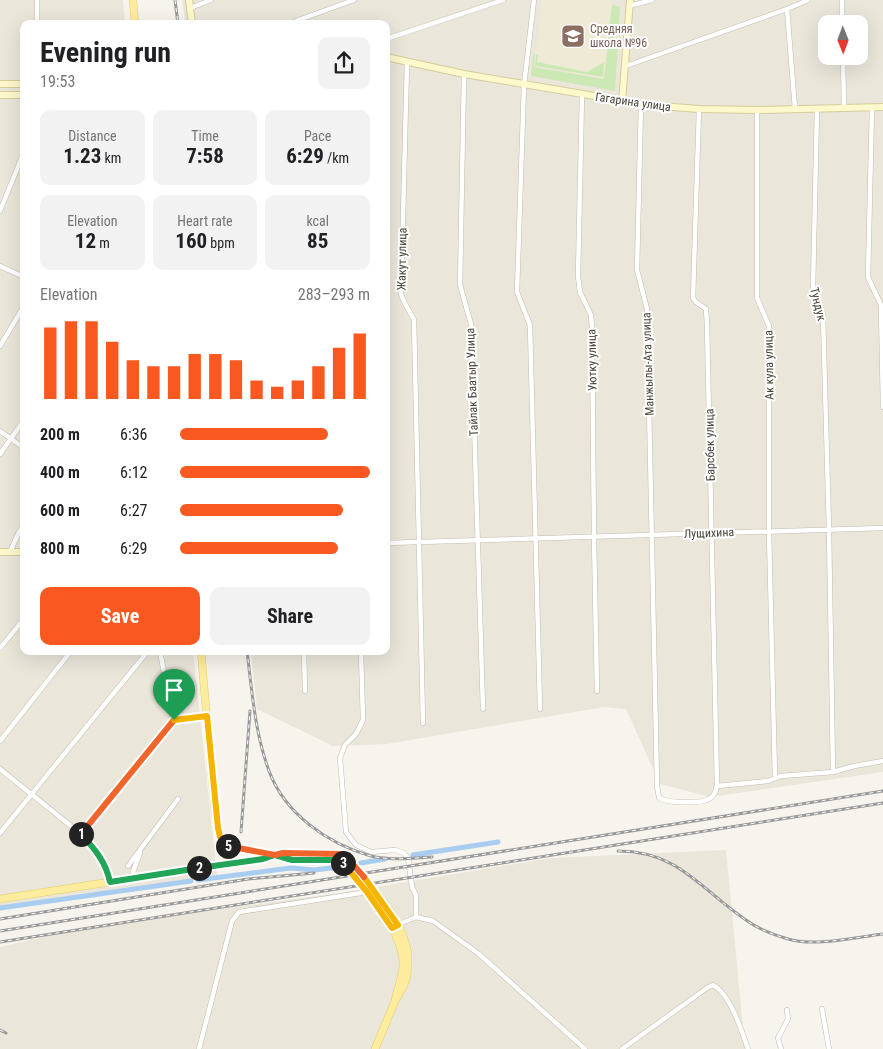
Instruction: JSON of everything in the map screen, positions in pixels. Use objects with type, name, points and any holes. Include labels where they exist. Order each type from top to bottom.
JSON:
[{"type":"main road","points":[[133,0],[135,20]]},
{"type":"main road","points":[[189,0],[192,20]]},
{"type":"main road","points":[[622,102],[629,3]]},
{"type":"main road","name":"Гагарина улица","points":[[390,58],[464,74],[641,104],[699,109],[758,110],[883,107]]},
{"type":"main road","points":[[0,84],[20,84]]},
{"type":"main road","points":[[0,95],[20,95]]},
{"type":"main road","points":[[0,552],[20,552]]},
{"type":"main road","points":[[201,655],[217,822],[220,837],[227,845],[229,856],[225,863],[219,865]]},
{"type":"main road","points":[[227,845],[275,855],[284,859],[340,861],[395,926]]},
{"type":"main road","points":[[0,899],[263,859],[283,853],[342,854],[365,878],[407,946],[409,968],[404,985],[395,1001],[375,1049]]},
{"type":"street","points":[[37,0],[37,20]]},
{"type":"street","points":[[190,8],[211,0]]},
{"type":"street","points":[[299,20],[354,0]]},
{"type":"street","points":[[390,38],[503,0]]},
{"type":"street","points":[[534,0],[524,84],[517,292],[530,325],[534,539],[540,709]]},
{"type":"street","points":[[629,3],[652,0]]},
{"type":"street","points":[[626,66],[808,0]]},
{"type":"street","points":[[842,0],[842,15]]},
{"type":"street","points":[[787,9],[795,109]]},
{"type":"street","name":"Жакут улица","points":[[407,62],[401,294],[404,305],[414,320],[423,723]]},
{"type":"street","points":[[843,65],[844,108]]},
{"type":"street","name":"Тайлак Баатыр Улица","points":[[464,74],[460,285],[471,324],[483,709]]},
{"type":"street","name":"Уютку улица","points":[[582,95],[578,276],[580,292],[591,316],[592,328],[597,691]]},
{"type":"street","name":"Манжылы-Ата улица","points":[[641,104],[636,270],[647,309],[658,798],[672,802],[704,801],[711,798],[717,786]]},
{"type":"street","points":[[872,107],[868,277],[881,305],[883,408]]},
{"type":"street","name":"Барсбек улица","points":[[699,109],[693,298],[706,309],[717,786]]},
{"type":"street","name":"Тундук","points":[[817,109],[812,287],[823,315],[833,772]]},
{"type":"street","name":"Ак кула улица","points":[[758,110],[757,298],[769,326],[769,532],[775,778]]},
{"type":"street","points":[[0,211],[20,162]]},
{"type":"street","points":[[0,266],[20,275]]},
{"type":"street","points":[[0,346],[20,313]]},
{"type":"street","points":[[0,454],[20,426]]},
{"type":"street","points":[[0,430],[20,445]]},
{"type":"street","name":"Лущихина","points":[[390,544],[883,528]]},
{"type":"street","points":[[10,552],[20,533]]},
{"type":"street","points":[[0,648],[20,624]]},
{"type":"street","points":[[0,741],[68,655]]},
{"type":"street","points":[[0,833],[145,655]]},
{"type":"street","points":[[161,655],[174,720]]},
{"type":"street","points":[[304,655],[305,691]]},
{"type":"street","points":[[361,655],[362,720],[356,734],[345,745],[340,758],[346,832],[356,845],[371,852],[395,850],[404,853],[408,858],[412,887],[416,895],[416,917]]},
{"type":"street","points":[[81,834],[174,720],[207,716]]},
{"type":"street","points":[[717,786],[768,781],[780,776],[833,772],[883,761]]},
{"type":"street","points":[[0,769],[81,834],[98,853],[110,882]]},
{"type":"street","points":[[128,866],[178,800]]},
{"type":"street","points":[[133,878],[132,870],[140,851]]},
{"type":"street","points":[[199,1049],[232,921],[239,912],[367,892]]},
{"type":"street","points":[[395,926],[416,917],[433,921],[479,954],[585,1049]]},
{"type":"street","points":[[622,1049],[713,985],[719,988],[725,995],[748,1049]]},
{"type":"street","points":[[822,1009],[829,1049]]},
{"type":"street","points":[[781,1049],[778,1038],[788,1019],[787,1010]]},
{"type":"shaded area","points":[[0,0],[123,0],[125,20],[20,20],[20,655],[193,655],[217,875],[0,910]]},
{"type":"shaded area","points":[[182,0],[883,0],[883,772],[710,797],[660,784],[626,709],[604,707],[387,744],[333,746],[257,709],[251,655],[390,655],[390,20],[184,20]]},
{"type":"shaded area","name":"Средняя школа №96","points":[[542,0],[612,0],[604,79],[534,66]]},
{"type":"shaded area","points":[[726,850],[745,1049],[0,1049],[0,947],[82,928],[353,891],[551,858]]},
{"type":"green space","points":[[612,5],[620,7],[619,29],[614,29],[614,37],[618,38],[615,91],[531,76],[535,53],[534,67],[604,79]]},
{"type":"green space","points":[[536,55],[538,55],[537,62],[587,72],[604,62],[603,77],[535,66]]},
{"type":"waterway","points":[[413,855],[498,842]]},
{"type":"waterway","points":[[361,863],[385,859]]},
{"type":"waterway","points":[[198,880],[291,868],[314,870],[340,867]]},
{"type":"waterway","points":[[0,908],[191,881]]},
{"type":"railway","points":[[175,0],[178,20]]},
{"type":"railway","points":[[248,655],[255,712],[264,757],[276,787],[297,814],[324,835],[355,851],[379,858],[432,857]]},
{"type":"railway","points":[[241,832],[250,711]]},
{"type":"railway","points":[[0,931],[883,791]]},
{"type":"railway","points":[[0,942],[883,803]]},
{"type":"railway","points":[[618,851],[639,853],[673,865],[688,874],[751,923],[783,937],[798,941],[822,942],[883,934]]},
{"type":"railway","points":[[0,919],[248,879],[314,873]]},
{"type":"railway","points":[[0,1030],[6,1033]]},
{"type":"place","name":"Средняя школа №96","points":[[573,36]]},
{"type":"route","points":[[174,720],[81,834],[98,853],[110,882],[263,859],[275,855],[284,859],[302,861],[336,860],[343,862],[354,875],[392,928],[398,925],[377,894],[354,865],[342,854],[283,853],[275,855],[227,845],[220,837],[217,822],[207,716],[174,720]]}]
